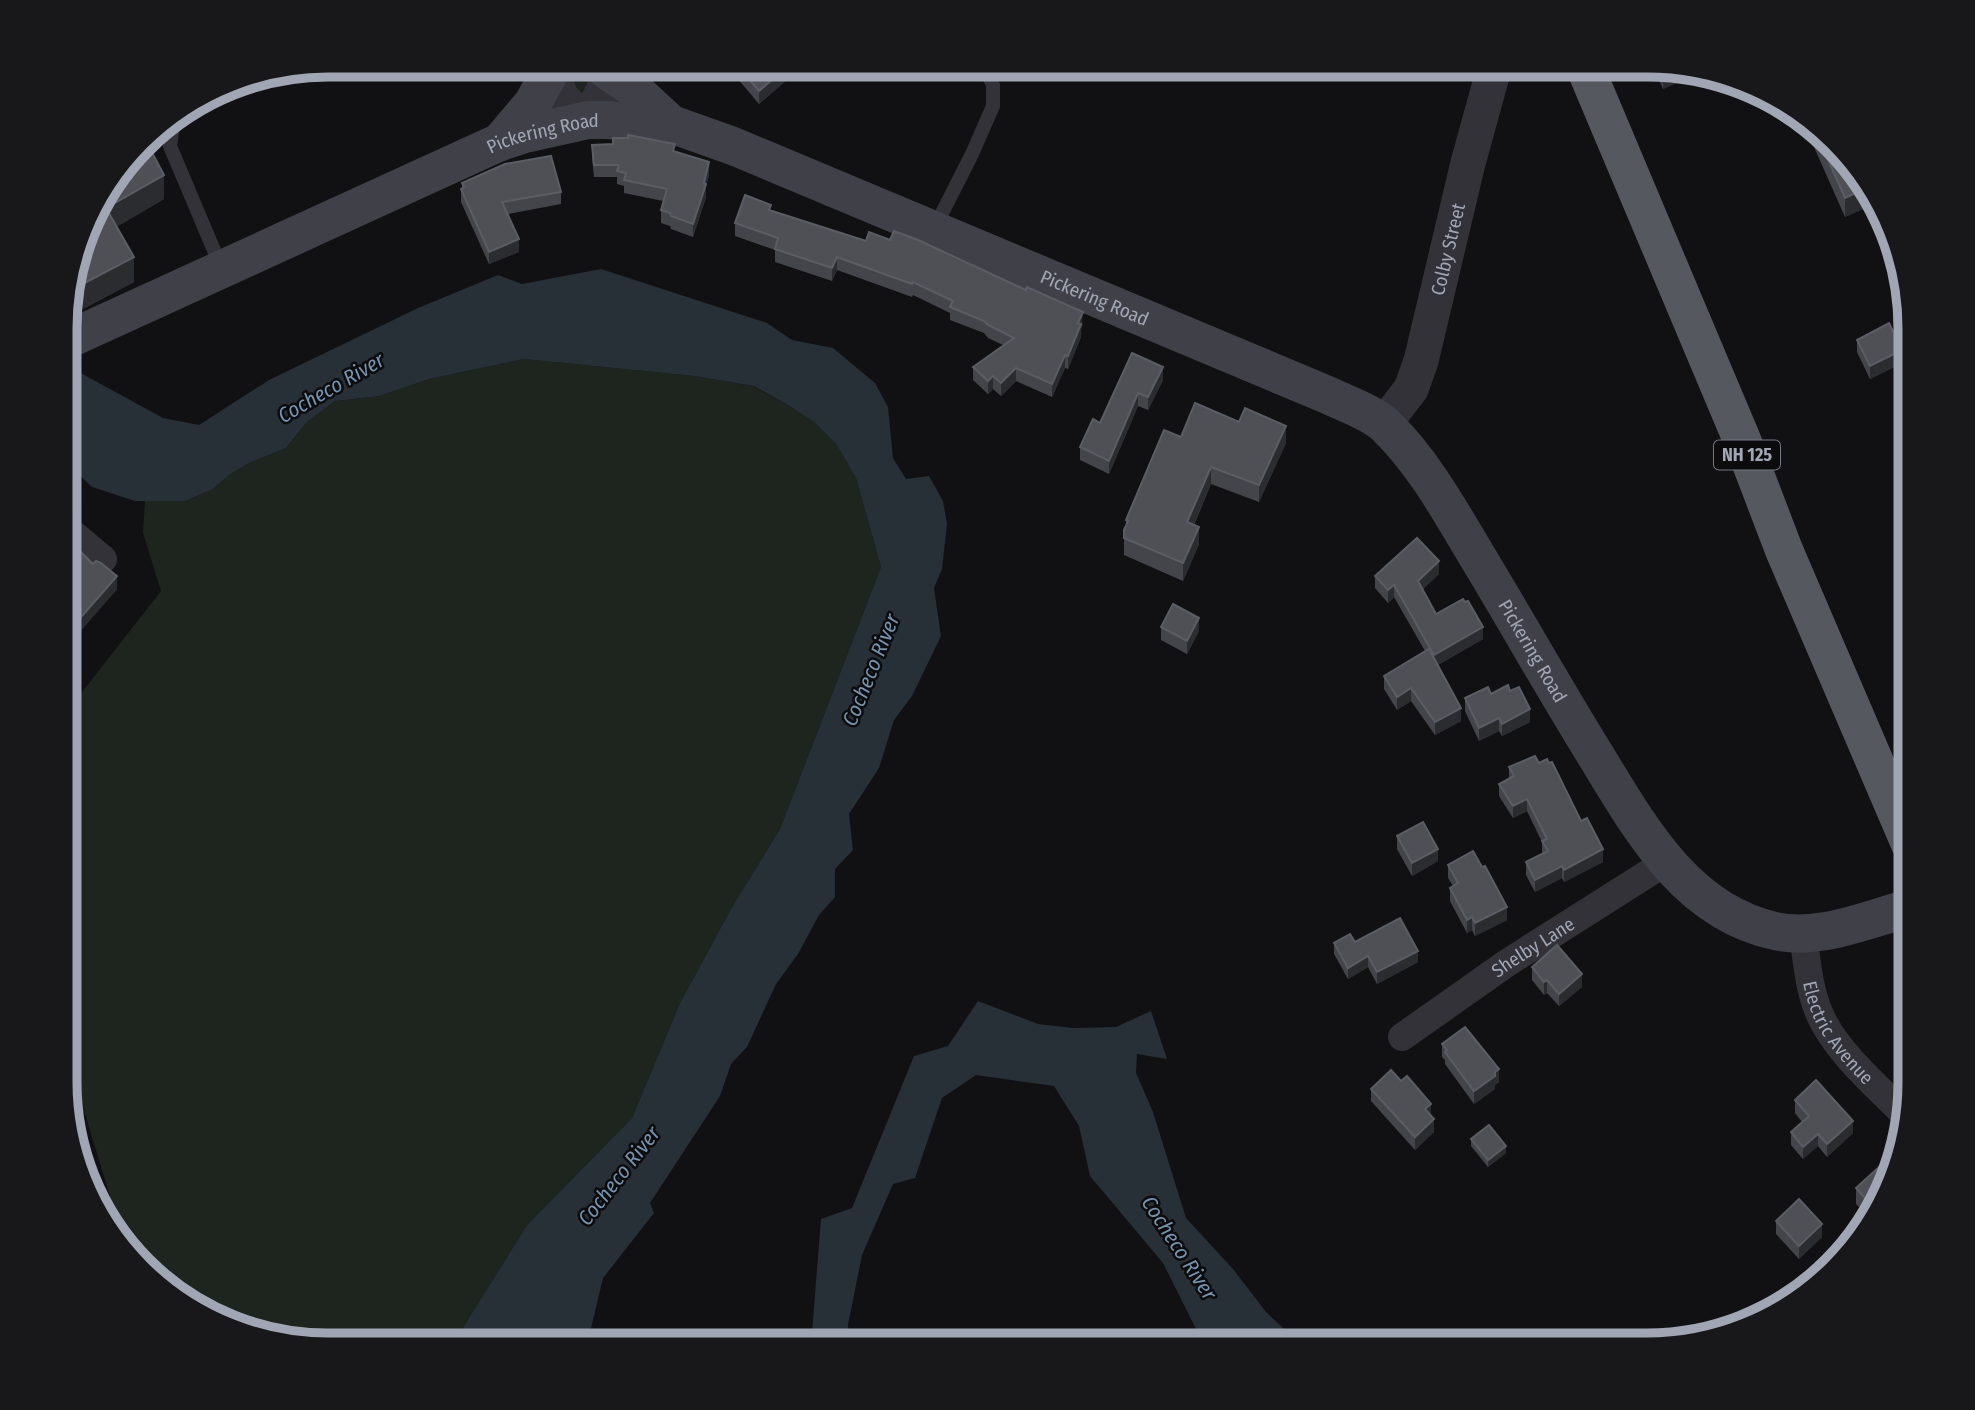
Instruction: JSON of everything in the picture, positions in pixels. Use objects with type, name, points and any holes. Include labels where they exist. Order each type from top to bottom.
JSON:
[{"type":"highway","name":"NH 125","points":[[1589,77],[1742,440],[1789,562],[1898,816]]},
{"type":"main road","points":[[500,142],[533,103],[547,77]]},
{"type":"main road","points":[[616,77],[671,124]]},
{"type":"main road","name":"Pickering Road","points":[[77,335],[500,142],[588,120],[671,124],[733,146],[1330,396],[1384,424],[1408,450],[1434,486],[1645,834],[1666,862],[1700,895],[1722,911],[1778,932],[1803,933],[1839,928],[1898,911]]},
{"type":"street","points":[[555,77],[561,98],[588,120],[605,87],[604,77]]},
{"type":"street","name":"Colby Street","points":[[1384,424],[1411,388],[1422,362],[1491,77]]},
{"type":"street","points":[[77,537],[103,559]]},
{"type":"street","name":"Shelby Lane","points":[[1402,1037],[1488,975],[1666,862]]},
{"type":"street","name":"Electric Avenue","points":[[1803,933],[1811,986],[1822,1021],[1838,1044],[1897,1106]]},
{"type":"lane","points":[[933,230],[993,106],[993,85],[989,77]]},
{"type":"lane","points":[[172,131],[170,146],[222,270]]},
{"type":"shaded area","points":[[571,77],[592,77],[580,97]]},
{"type":"shaded area","points":[[524,359],[694,376],[753,386],[814,422],[836,444],[856,478],[881,567],[780,829],[732,907],[680,1003],[632,1118],[527,1225],[460,1333],[295,1331],[247,1320],[189,1291],[163,1271],[139,1247],[108,1201],[110,1196],[83,1107],[78,1100],[77,1082],[77,699],[161,591],[143,533],[145,501],[185,501],[213,489],[249,463],[286,448],[307,422],[335,401],[380,396],[429,379]]},
{"type":"water","name":"Cocheco River","points":[[601,269],[767,323],[792,340],[833,348],[875,383],[888,407],[893,458],[906,479],[929,476],[943,501],[947,524],[942,569],[934,588],[941,636],[912,696],[894,720],[879,768],[849,814],[853,850],[835,869],[835,897],[819,915],[798,954],[776,984],[747,1047],[731,1064],[720,1096],[650,1203],[654,1213],[603,1278],[590,1333],[460,1333],[527,1225],[632,1118],[680,1003],[732,907],[780,829],[881,567],[856,478],[836,444],[814,422],[754,386],[694,376],[524,359],[429,379],[380,396],[335,401],[307,422],[286,448],[249,463],[213,489],[185,501],[135,501],[92,487],[77,473],[77,371],[163,418],[199,425],[269,380],[418,308],[498,275],[522,284]]},
{"type":"water","name":"Cocheco River","points":[[978,1001],[1038,1024],[1073,1028],[1116,1027],[1151,1011],[1167,1059],[1137,1054],[1136,1073],[1153,1112],[1186,1218],[1233,1269],[1266,1312],[1288,1333],[1198,1333],[1163,1263],[1090,1176],[1079,1126],[1054,1086],[976,1075],[942,1098],[915,1178],[893,1184],[862,1255],[848,1333],[812,1333],[821,1219],[852,1208],[914,1056],[948,1046]]},
{"type":"building","points":[[747,77],[775,77],[759,91]]},
{"type":"building","points":[[628,135],[675,144],[673,151],[709,162],[704,183],[706,184],[693,224],[661,210],[667,189],[624,180],[626,173],[617,171],[619,165],[594,165],[592,145],[613,144],[613,138],[628,138]]},
{"type":"building","points":[[151,151],[164,175],[109,206],[129,175]]},
{"type":"building","points":[[1824,151],[1858,192],[1845,198]]},
{"type":"building","points":[[551,156],[561,192],[502,202],[519,239],[489,252],[461,189],[464,187],[462,183],[505,164]]},
{"type":"building","points":[[745,195],[771,205],[769,210],[866,241],[869,232],[890,240],[894,231],[1026,290],[1027,287],[1083,312],[1068,356],[1065,355],[1052,384],[1016,368],[1001,383],[993,376],[988,381],[973,367],[1014,338],[984,321],[950,307],[953,301],[913,282],[912,284],[837,257],[832,268],[775,249],[778,238],[735,223]]},
{"type":"building","points":[[107,210],[134,257],[81,285],[90,247]]},
{"type":"building","points":[[1889,323],[1898,342],[1898,352],[1870,366],[1857,340]]},
{"type":"building","points":[[1132,353],[1163,367],[1148,397],[1138,393],[1109,461],[1080,447],[1093,419],[1100,423]]},
{"type":"building","points":[[1195,403],[1239,422],[1245,408],[1286,426],[1259,485],[1211,467],[1187,522],[1199,527],[1183,563],[1124,538],[1124,530],[1164,430],[1181,437]]},
{"type":"building","points":[[1417,538],[1439,561],[1418,581],[1436,614],[1463,599],[1468,601],[1483,627],[1434,655],[1394,585],[1388,590],[1375,576]]},
{"type":"building","points":[[77,548],[93,564],[96,561],[101,563],[117,576],[77,622]]},
{"type":"building","points":[[1173,604],[1199,618],[1187,641],[1161,627]]},
{"type":"building","points":[[1429,649],[1461,708],[1435,722],[1411,688],[1397,697],[1384,676]]},
{"type":"building","points":[[1508,685],[1510,691],[1519,687],[1530,709],[1502,724],[1499,718],[1479,728],[1465,698],[1488,687],[1491,694]]},
{"type":"building","points":[[1535,756],[1539,763],[1547,759],[1549,763],[1552,762],[1581,821],[1587,818],[1603,849],[1564,870],[1562,866],[1535,880],[1526,862],[1548,851],[1542,841],[1547,839],[1527,799],[1513,806],[1499,784],[1514,776],[1509,767]]},
{"type":"building","points":[[1423,822],[1438,849],[1412,863],[1397,836]]},
{"type":"building","points":[[1473,851],[1482,867],[1485,866],[1507,907],[1475,923],[1472,917],[1467,920],[1450,888],[1458,883],[1448,865]]},
{"type":"building","points":[[1400,918],[1418,951],[1377,972],[1368,956],[1348,968],[1334,943],[1350,934],[1355,942]]},
{"type":"building","points":[[1557,945],[1582,974],[1559,994],[1547,980],[1544,982],[1532,967]]},
{"type":"building","points":[[1465,1027],[1499,1069],[1495,1076],[1474,1091],[1442,1044]]},
{"type":"building","points":[[1391,1070],[1401,1081],[1407,1076],[1431,1104],[1425,1109],[1434,1119],[1415,1137],[1371,1089]]},
{"type":"building","points":[[1816,1080],[1853,1121],[1827,1144],[1818,1134],[1803,1147],[1791,1132],[1809,1116],[1795,1100]]},
{"type":"building","points":[[1489,1125],[1506,1146],[1488,1160],[1471,1139]]},
{"type":"building","points":[[1885,1161],[1868,1201],[1856,1188]]},
{"type":"building","points":[[1799,1199],[1822,1224],[1799,1246],[1776,1221]]}]
